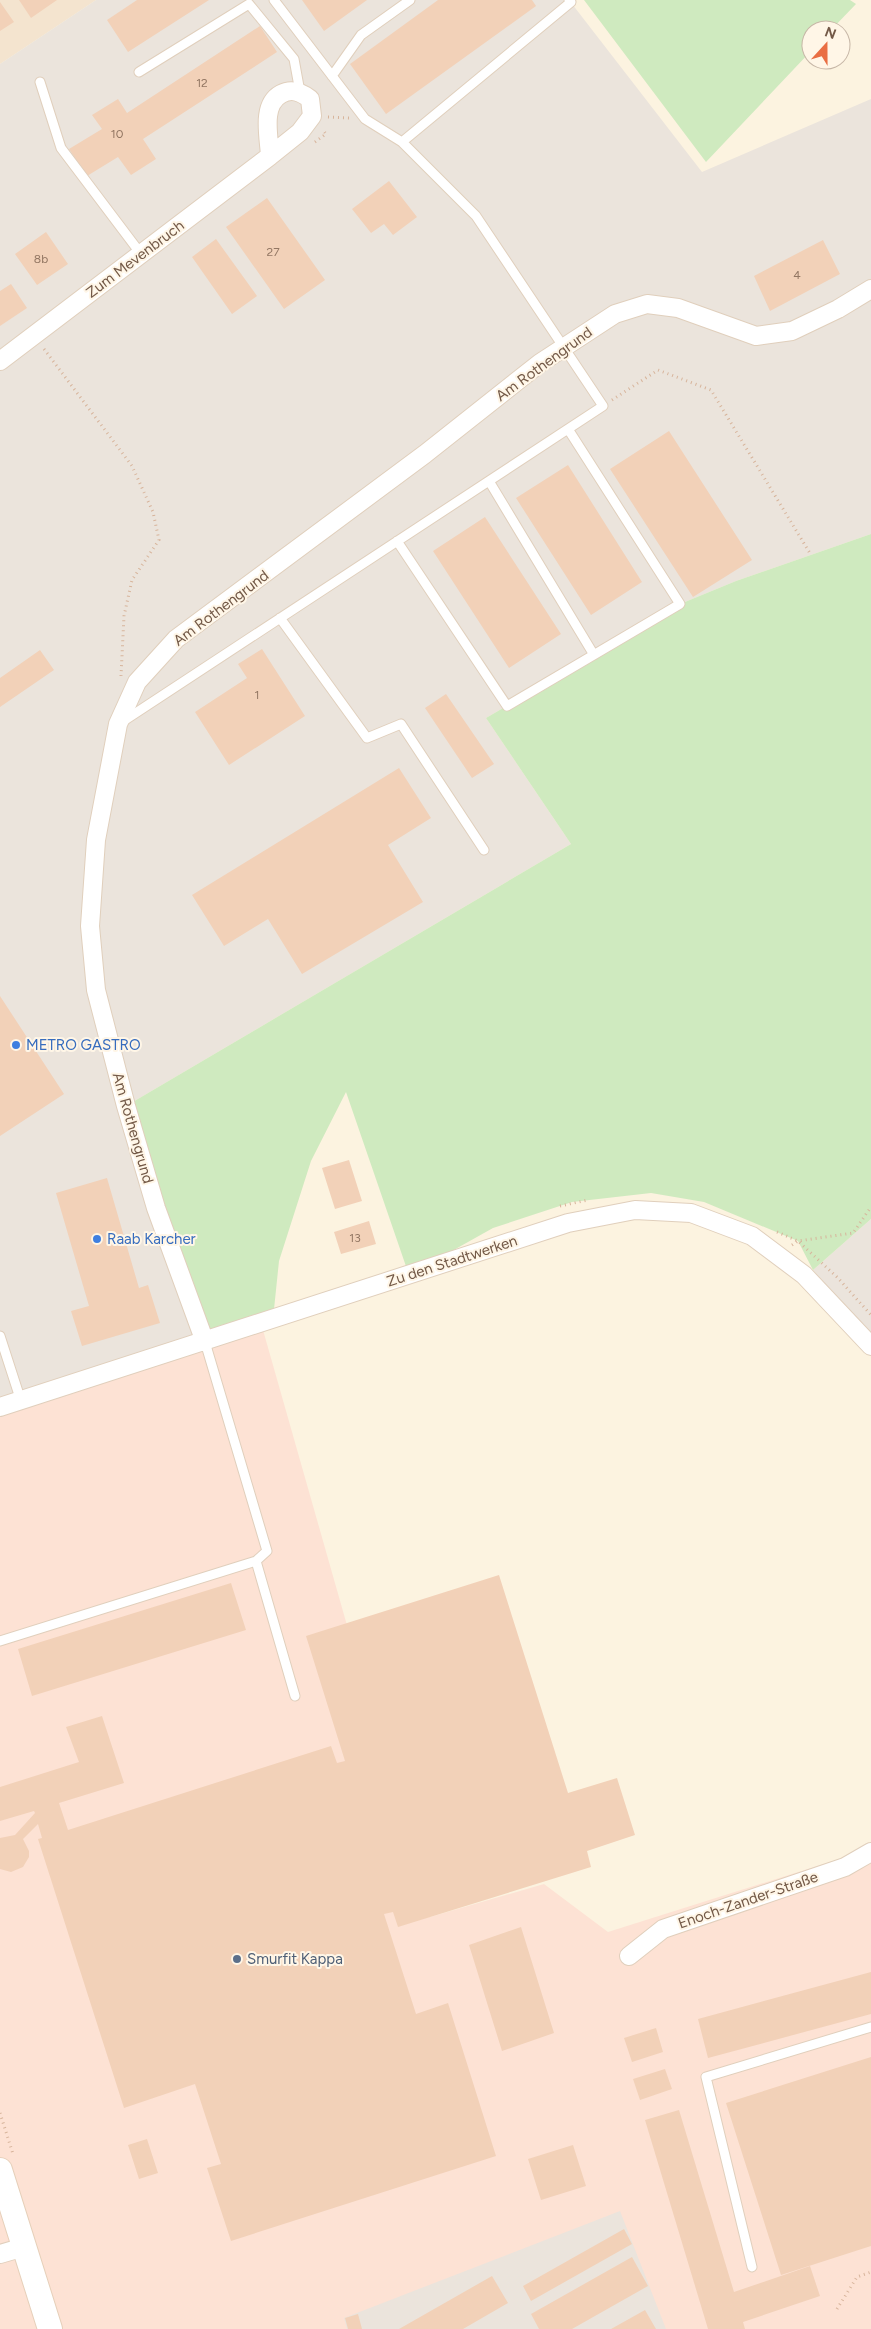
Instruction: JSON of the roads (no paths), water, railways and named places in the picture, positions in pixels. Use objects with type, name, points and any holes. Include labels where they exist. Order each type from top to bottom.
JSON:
[{"type":"main road","points":[[0,2170],[50,2329]]},
{"type":"street","points":[[270,156],[268,111],[274,98],[287,91],[300,92]]},
{"type":"street","name":"Zum Mevenbruch","points":[[0,362],[300,132],[312,116],[310,98],[300,92]]},
{"type":"street","name":"Am Rothengrund","points":[[205,1342],[153,1198],[126,1106],[96,990],[90,926],[96,840],[118,724],[137,682],[176,639],[402,472],[563,346],[615,314],[647,304],[678,308],[756,336],[792,331],[838,309],[871,289]]},
{"type":"street","name":"Zu den Stadtwerken","points":[[0,1407],[568,1224],[635,1210],[691,1213],[752,1236],[804,1275],[871,1346]]},
{"type":"street","name":"Enoch-Zander-Straße","points":[[629,1956],[663,1929],[845,1867],[871,1852]]},
{"type":"street","points":[[0,2254],[24,2247]]},
{"type":"lane","points":[[118,724],[603,406],[476,216],[402,142],[366,119],[274,0]]},
{"type":"lane","points":[[332,76],[361,35],[410,0]]},
{"type":"lane","points":[[402,142],[571,2],[569,0]]},
{"type":"lane","points":[[139,72],[249,4],[294,58],[300,92]]},
{"type":"lane","points":[[40,82],[60,148],[141,254]]},
{"type":"lane","points":[[398,541],[507,706],[680,604],[568,429]]},
{"type":"lane","points":[[488,481],[594,655]]},
{"type":"lane","points":[[280,618],[367,738],[401,724],[484,850]]},
{"type":"lane","points":[[0,1336],[21,1400]]},
{"type":"lane","points":[[0,1641],[256,1561],[267,1551],[205,1342]]},
{"type":"lane","points":[[256,1561],[295,1696]]},
{"type":"lane","points":[[752,2267],[706,2076],[871,2027]]},
{"type":"place","name":"METRO GASTRO","points":[[16,1045]]},
{"type":"place","name":"Raab Karcher","points":[[97,1239]]},
{"type":"place","name":"Smurfit Kappa","points":[[237,1959]]}]
